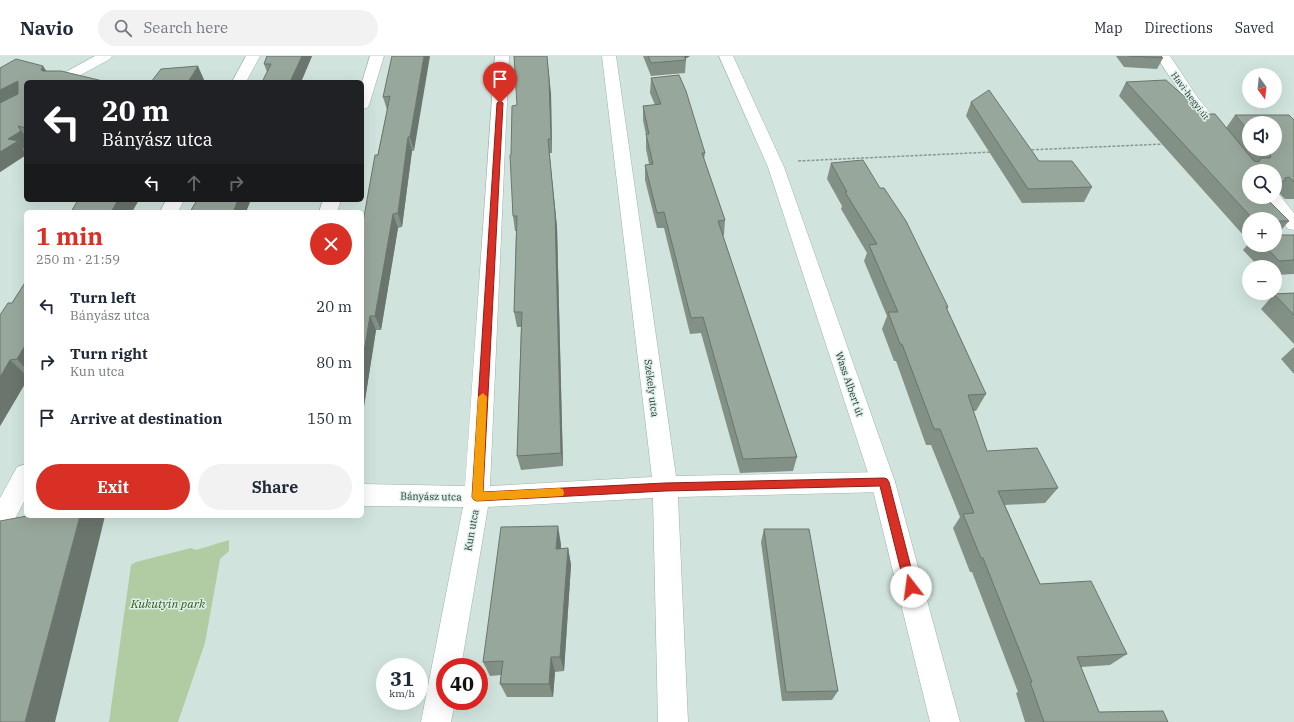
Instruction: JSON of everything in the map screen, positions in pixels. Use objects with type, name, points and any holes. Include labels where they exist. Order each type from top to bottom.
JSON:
[{"type":"street","points":[[62,80],[105,56]]},
{"type":"street","points":[[240,80],[253,56]]},
{"type":"street","points":[[364,98],[377,56]]},
{"type":"street","name":"Kun utca","points":[[448,658],[477,497],[502,56]]},
{"type":"street","name":"Székely utca","points":[[609,56],[665,487],[673,722]]},
{"type":"street","name":"Wass Albert út","points":[[726,56],[774,162],[884,482],[946,722]]},
{"type":"street","name":"Havi-hegyi út","points":[[1163,56],[1170,69],[1207,119],[1245,164]]},
{"type":"street","points":[[1278,204],[1294,224]]},
{"type":"street","points":[[8,525],[24,480]]},
{"type":"street","name":"Bányász utca","points":[[364,495],[477,497],[665,487],[884,482]]},
{"type":"street","points":[[436,722],[438,710]]},
{"type":"path","points":[[1020,151],[1171,144]]},
{"type":"path","points":[[774,162],[996,152]]},
{"type":"green space","name":"Kukutyin park","points":[[229,540],[229,551],[220,559],[205,643],[178,722],[109,722],[131,565],[136,562],[191,548],[196,550]]},
{"type":"building","points":[[267,56],[302,56],[291,80],[263,80],[271,64],[264,64]]},
{"type":"building","points":[[392,56],[424,56],[410,137],[408,137],[398,213],[393,214],[375,316],[370,316],[364,352],[364,217],[375,155],[378,155],[390,96],[383,97]]},
{"type":"building","points":[[514,56],[547,56],[551,139],[548,139],[555,213],[561,453],[517,456],[522,312],[514,312],[517,216],[513,216],[510,155],[512,106],[517,105]]},
{"type":"building","points":[[648,56],[684,56],[686,60],[651,63]]},
{"type":"building","points":[[1129,56],[1161,56],[1163,58]]},
{"type":"building","points":[[16,59],[43,66],[41,70],[43,71],[61,71],[99,80],[24,80],[24,128],[18,126],[21,131],[8,139],[18,141],[0,152],[0,103],[18,94],[18,81],[0,90],[0,68]]},
{"type":"building","points":[[198,66],[189,80],[153,80],[161,69]]},
{"type":"building","points":[[679,75],[686,91],[705,153],[702,153],[725,220],[718,221],[797,457],[743,459],[703,317],[691,318],[664,212],[657,213],[645,165],[653,164],[646,134],[649,134],[643,106],[661,104],[651,78]]},
{"type":"building","points":[[1166,80],[1204,114],[1215,114],[1242,147],[1242,156],[1250,156],[1254,161],[1259,162],[1261,158],[1270,158],[1271,156],[1282,156],[1282,116],[1242,116],[1242,123],[1235,115],[1289,115],[1294,120],[1294,182],[1289,177],[1285,178],[1285,181],[1282,181],[1282,164],[1242,164],[1242,204],[1272,204],[1280,212],[1247,212],[1126,82]]},
{"type":"building","points":[[989,90],[1039,161],[1072,161],[1092,187],[1028,189],[971,102]]},
{"type":"building","points":[[863,160],[880,188],[884,188],[906,221],[948,307],[946,307],[986,394],[968,395],[987,451],[1037,448],[1058,488],[998,491],[1040,584],[1091,581],[1127,654],[1077,657],[1099,712],[1163,711],[1168,722],[1044,722],[1030,682],[1032,682],[983,558],[981,558],[963,514],[974,513],[940,429],[934,429],[902,344],[900,344],[888,312],[898,312],[869,245],[877,244],[845,192],[847,192],[831,163]]},
{"type":"building","points":[[77,202],[117,202],[112,210],[72,210]]},
{"type":"building","points":[[196,202],[237,202],[234,210],[191,210]]},
{"type":"building","points":[[1282,214],[1289,221],[1282,221]]},
{"type":"building","points":[[1282,235],[1294,235],[1294,260],[1278,260],[1271,252],[1282,252]]},
{"type":"building","points":[[24,284],[24,347],[17,359],[10,360],[0,377],[0,315],[8,303],[12,303]]},
{"type":"building","points":[[1294,293],[1294,315],[1280,300],[1282,300],[1282,294]]},
{"type":"building","points":[[24,517],[24,518],[79,518],[25,722],[0,722],[0,521]]},
{"type":"building","points":[[558,526],[556,549],[568,548],[560,657],[551,657],[549,684],[500,684],[503,661],[488,662],[488,658],[484,658],[501,527]]},
{"type":"building","points":[[764,529],[809,529],[838,691],[786,692]]},
{"type":"slow traffic","points":[[483,397],[477,497],[559,493]]},
{"type":"route","points":[[500,103],[477,497],[665,487],[884,482],[911,587]]}]
